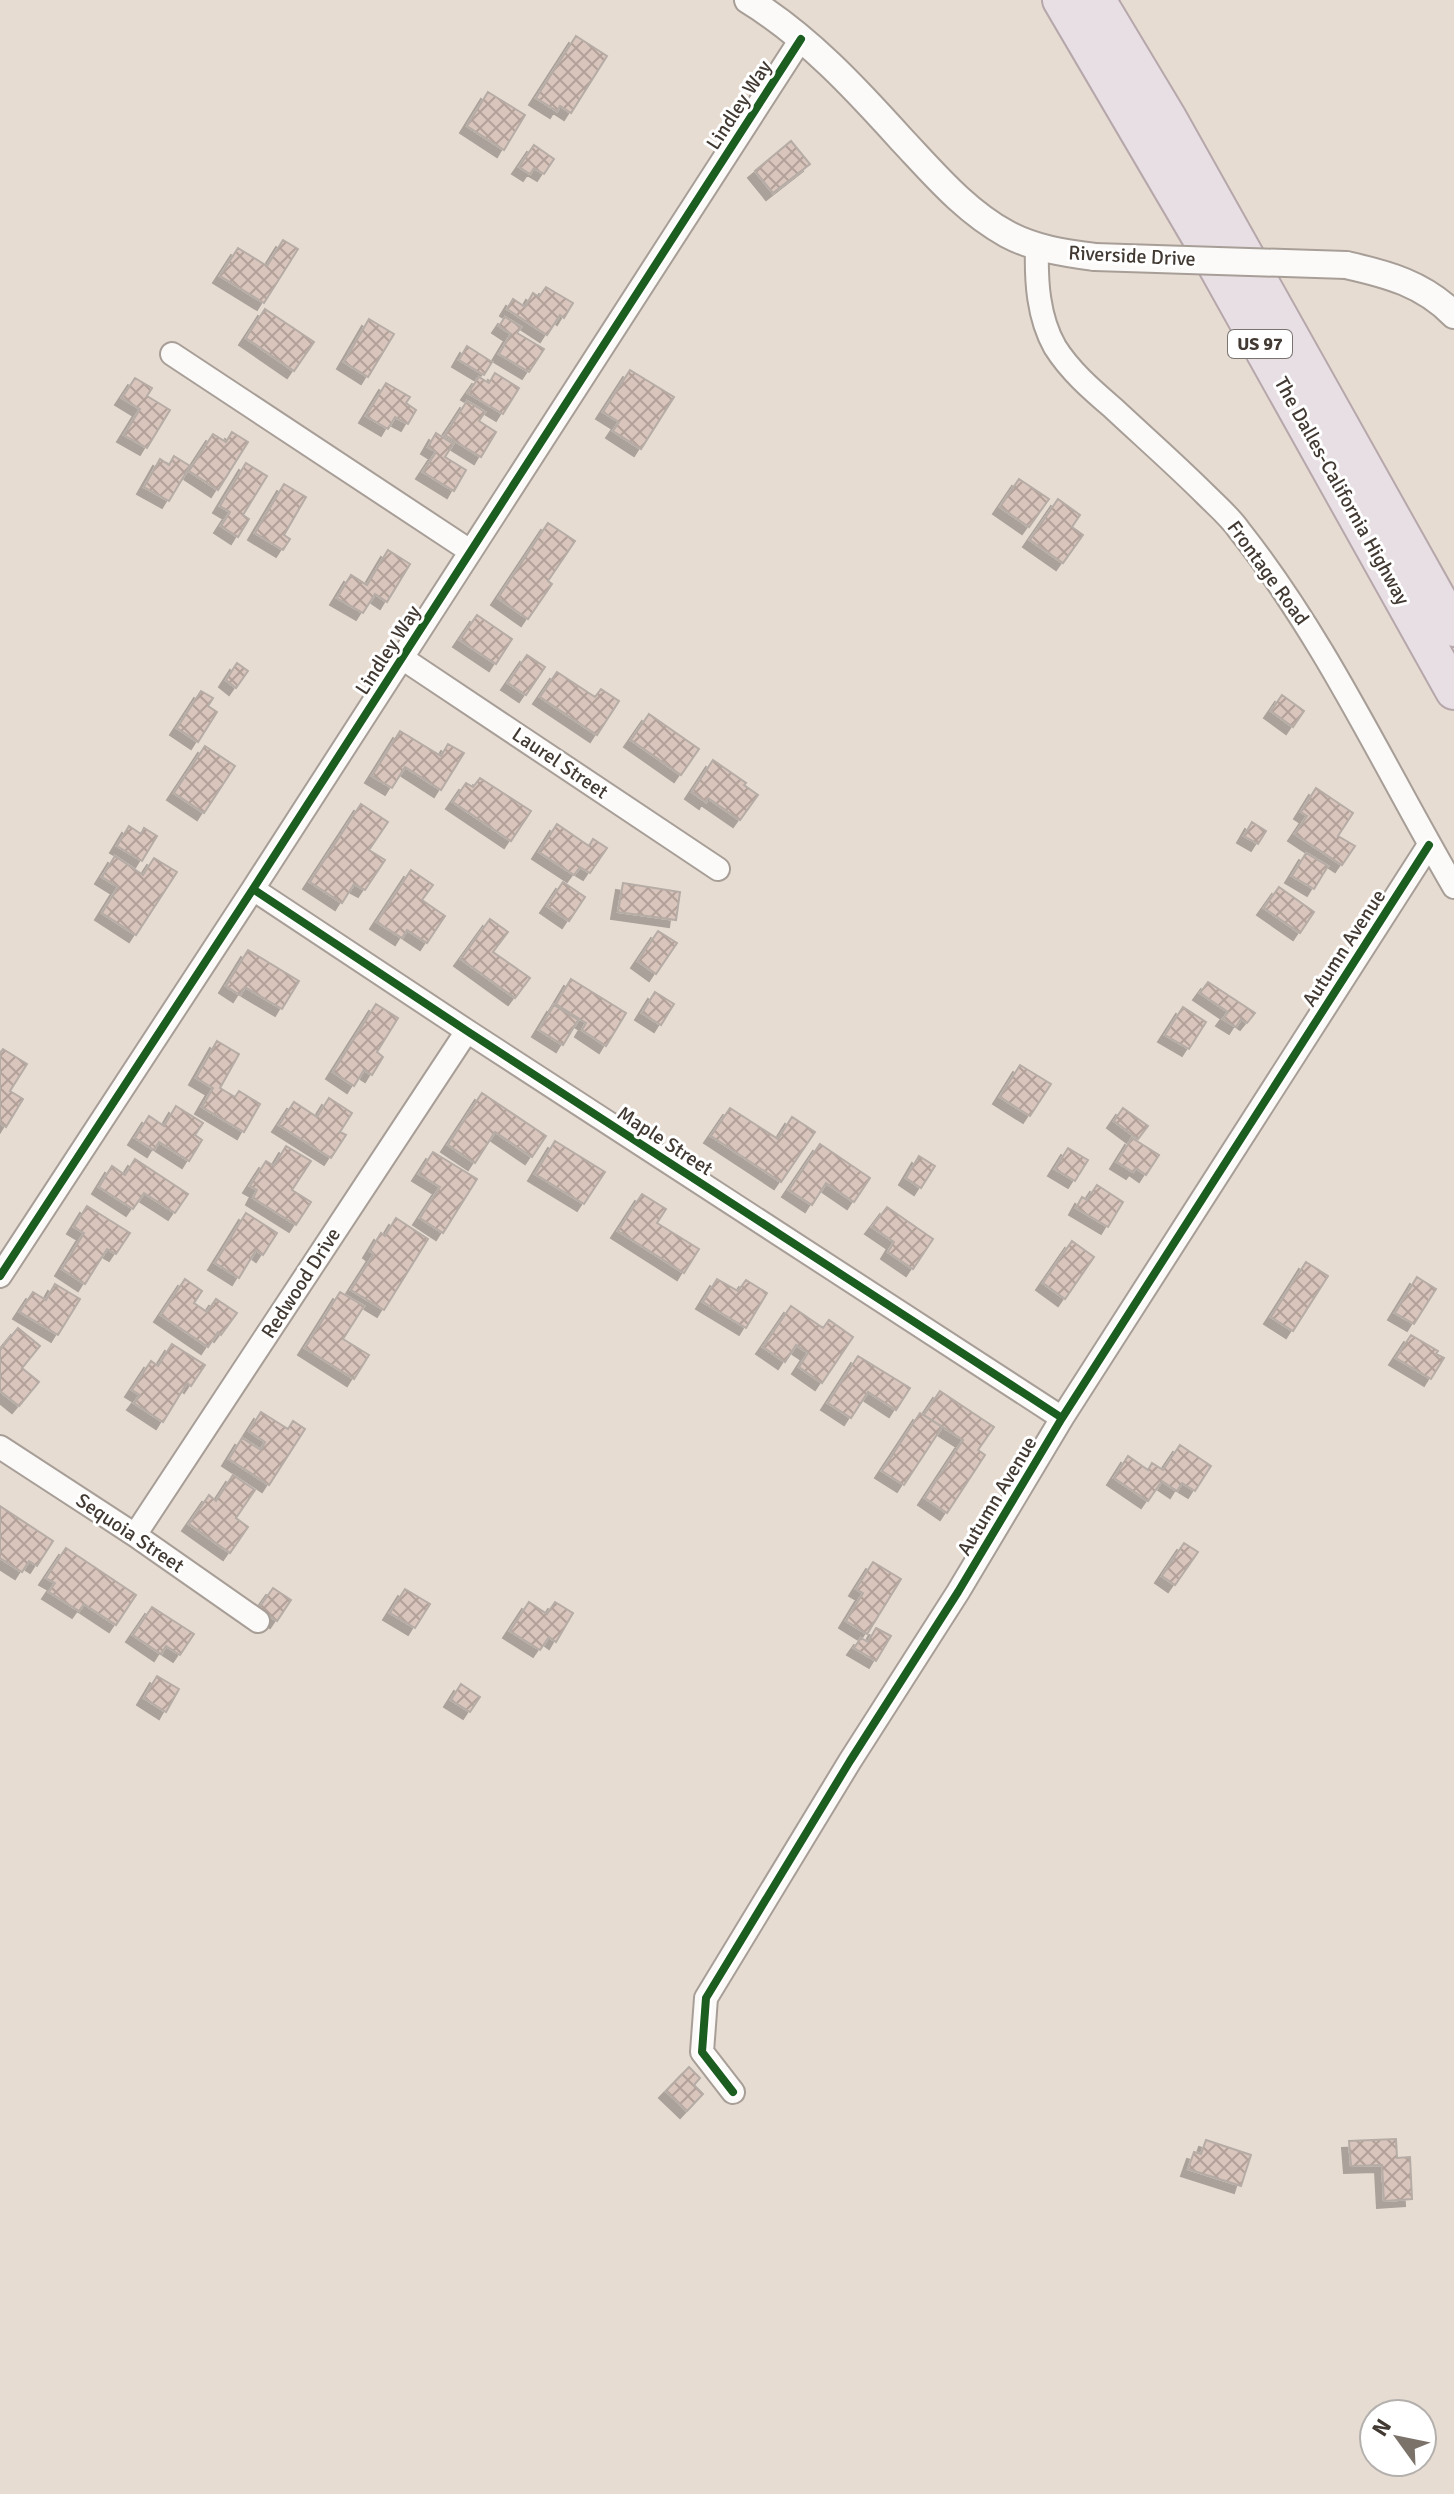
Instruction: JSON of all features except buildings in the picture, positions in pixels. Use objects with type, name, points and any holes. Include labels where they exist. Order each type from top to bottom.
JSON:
[{"type":"highway","name":"The Dalles-California Highway","points":[[1061,0],[1202,240],[1454,691]]},
{"type":"highway","name":"The Dalles-California Highway","points":[[1097,0],[1168,118],[1454,628]]},
{"type":"street","name":"Riverside Drive","points":[[748,0],[801,39],[837,71],[959,199],[1009,235],[1037,247],[1095,257],[1346,265],[1383,273],[1418,287],[1454,315]]},
{"type":"street","name":"Lindley Way","points":[[0,1276],[801,39]]},
{"type":"street","name":"Frontage Road","points":[[1037,247],[1038,298],[1054,345],[1087,385],[1237,526],[1272,572],[1305,622],[1454,887]]},
{"type":"street","points":[[172,354],[470,551]]},
{"type":"street","name":"Laurel Street","points":[[402,658],[718,869]]},
{"type":"street","name":"Autumn Avenue","points":[[733,2092],[702,2052],[706,1998],[1062,1418],[1429,845]]},
{"type":"street","name":"Maple Street","points":[[253,889],[1062,1418]]},
{"type":"street","name":"Redwood Drive","points":[[135,1535],[467,1031]]},
{"type":"street","name":"Sequoia Street","points":[[0,1447],[135,1535],[258,1621]]},
{"type":"cycle path","points":[[0,1276],[801,39]]},
{"type":"cycle path","points":[[733,2092],[702,2052],[706,1998],[1062,1418],[1429,845]]},
{"type":"cycle path","points":[[253,889],[1062,1418]]}]
